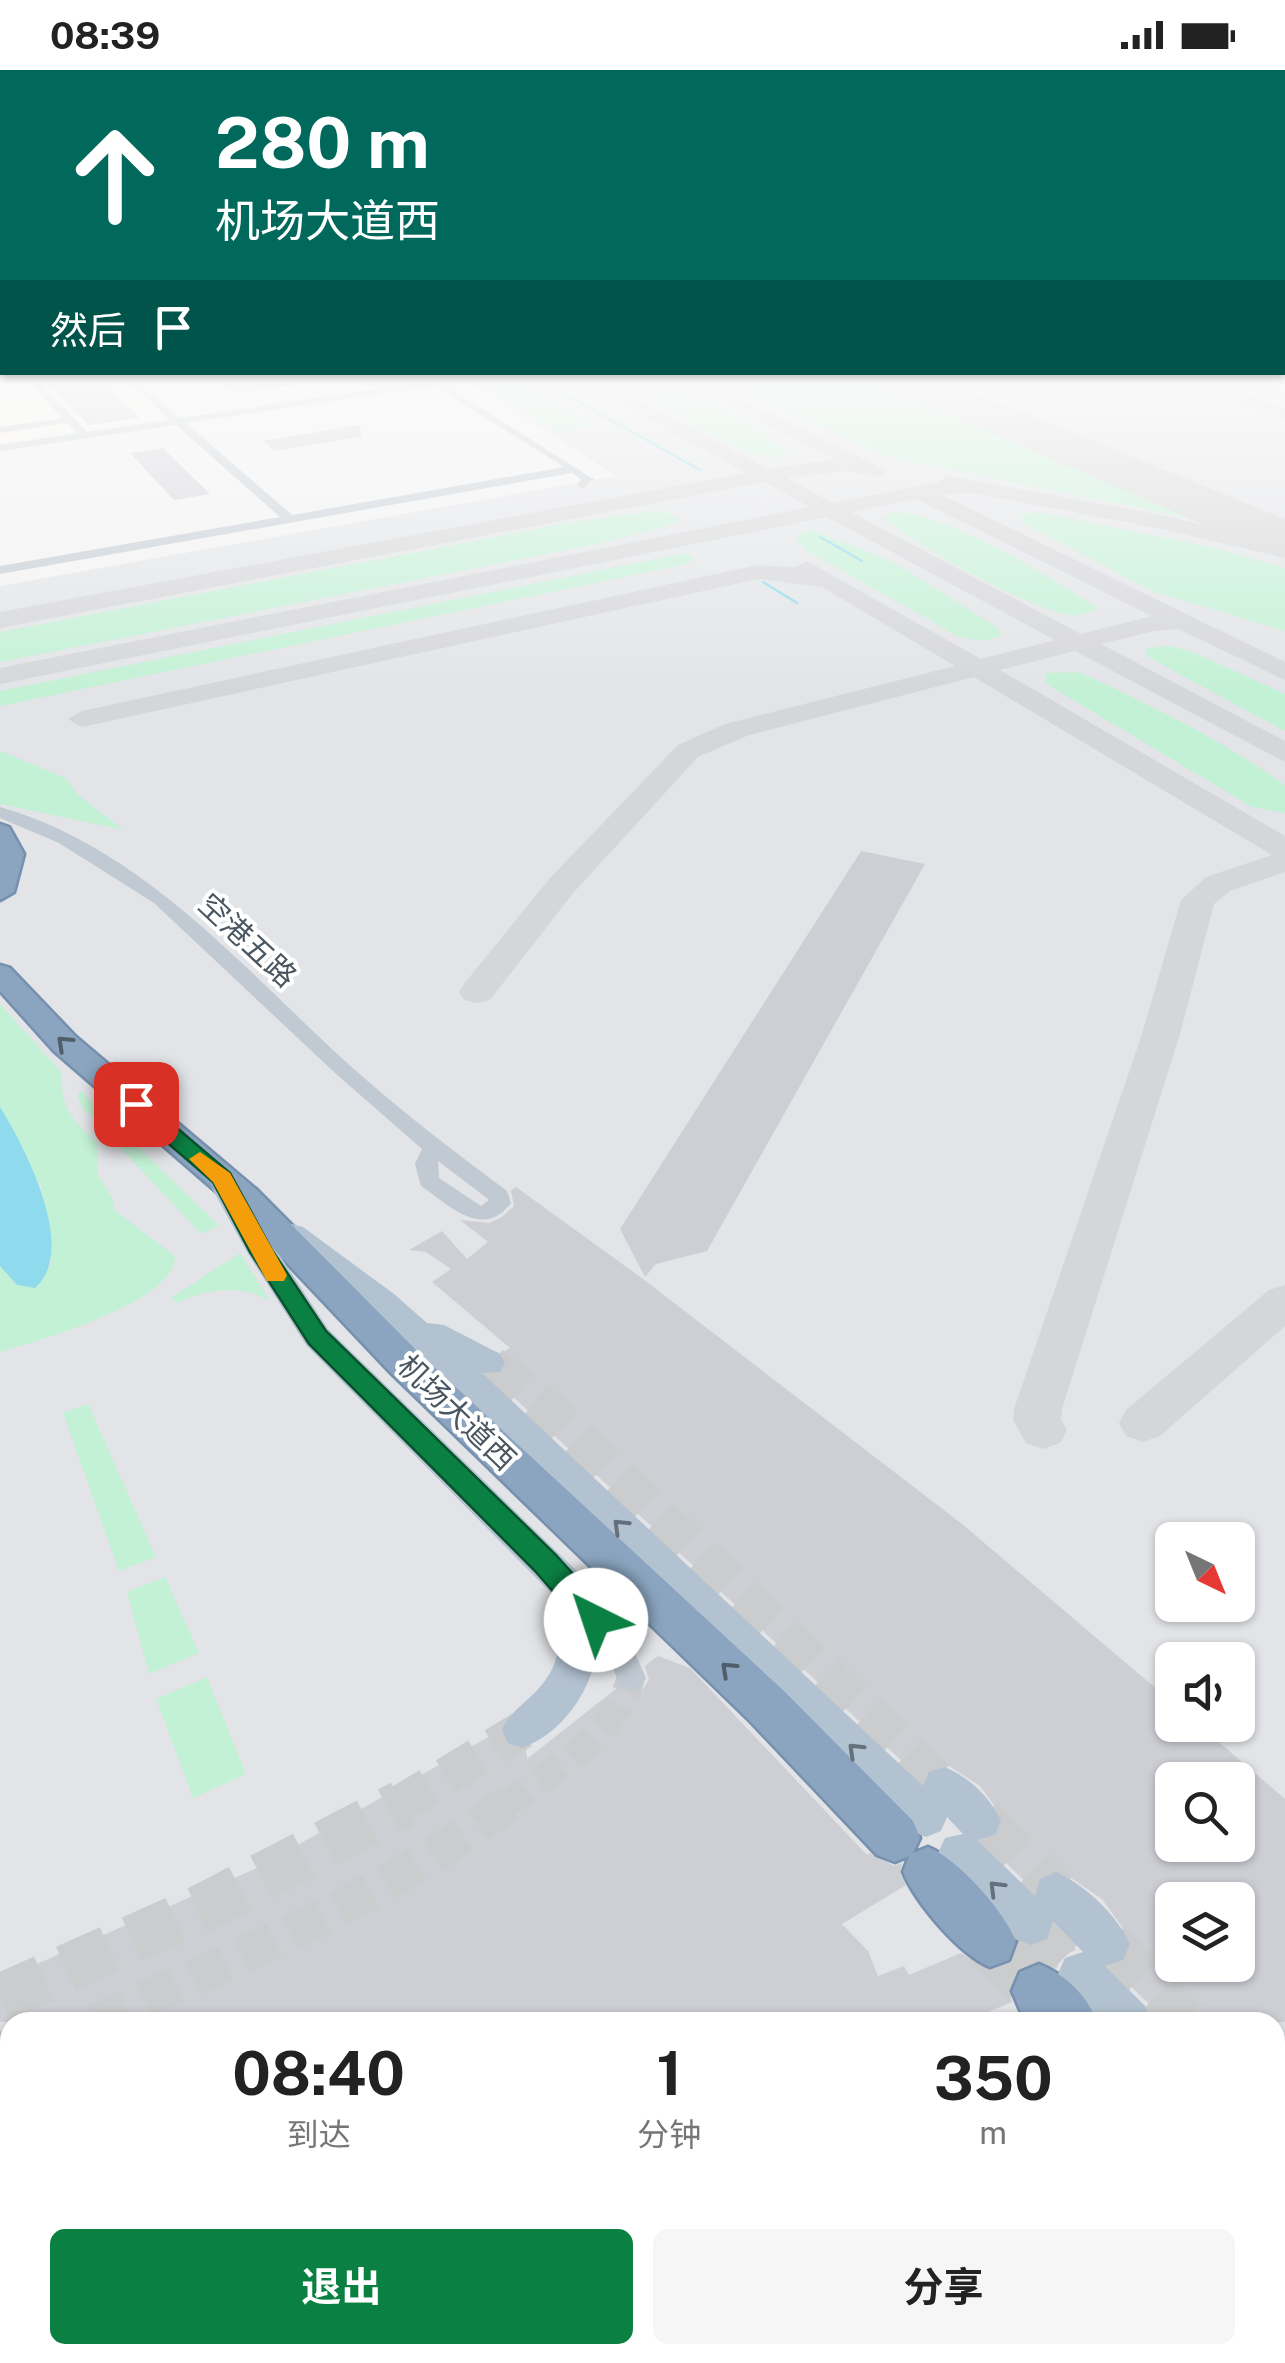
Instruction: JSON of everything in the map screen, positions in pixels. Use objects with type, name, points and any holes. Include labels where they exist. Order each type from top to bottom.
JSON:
[{"type":"highway","points":[[0,892],[14,858],[5,838]]},
{"type":"highway","points":[[0,948],[7,983]]},
{"type":"highway","name":"机场大道西","points":[[7,983],[82,1060],[233,1188],[405,1362],[767,1706],[939,1831],[1026,1919]]},
{"type":"main road","points":[[233,1188],[383,1302],[939,1831]]},
{"type":"main road","points":[[233,1188],[262,1252],[318,1337],[575,1593],[580,1644],[576,1672],[555,1702],[522,1730]]},
{"type":"main road","points":[[383,1302],[488,1363]]},
{"type":"main road","points":[[1026,1919],[1074,1983],[1115,2012]]},
{"type":"street","points":[[251,480],[294,518]]},
{"type":"street","points":[[0,570],[511,480]]},
{"type":"street","points":[[294,518],[516,480]]},
{"type":"street","name":"空港五路","points":[[0,812],[65,839],[160,899],[432,1146]]},
{"type":"street","points":[[575,1593],[618,1646],[630,1678]]},
{"type":"shaded area","points":[[594,480],[1285,480],[1285,2012],[0,2012],[0,586]]},
{"type":"green space","points":[[1004,480],[1107,480],[1199,520]]},
{"type":"green space","points":[[658,510],[676,516],[677,523],[602,543],[0,662],[0,632],[568,523]]},
{"type":"green space","points":[[895,512],[971,535],[1098,608],[1071,615],[1020,597],[943,557],[882,517]]},
{"type":"green space","points":[[1039,512],[1210,547],[1285,568],[1285,631],[1155,592],[1021,522],[1022,514]]},
{"type":"green space","points":[[813,530],[893,562],[998,628],[1001,636],[985,641],[959,637],[806,550],[796,539],[800,533]]},
{"type":"green space","points":[[687,553],[693,559],[687,564],[0,706],[0,691]]},
{"type":"green space","points":[[1170,646],[1193,652],[1285,694],[1285,731],[1146,656],[1147,648]]},
{"type":"green space","points":[[1079,672],[1185,724],[1285,785],[1285,813],[1252,807],[1045,683],[1046,673]]},
{"type":"green space","points":[[0,751],[66,778],[78,795],[124,830],[0,804]]},
{"type":"green space","points":[[0,1004],[61,1072],[69,1112],[98,1144],[97,1173],[112,1198],[114,1210],[175,1256],[169,1273],[130,1304],[73,1329],[0,1352],[0,1266],[17,1285],[35,1288],[51,1263],[51,1235],[41,1187],[0,1107]]},
{"type":"green space","points":[[81,1091],[219,1226],[201,1234],[83,1108],[77,1096]]},
{"type":"green space","points":[[240,1253],[270,1301],[235,1290],[212,1291],[177,1303],[171,1298]]},
{"type":"green space","points":[[88,1404],[156,1557],[119,1571],[63,1413]]},
{"type":"green space","points":[[165,1577],[199,1653],[149,1674],[127,1592]]},
{"type":"green space","points":[[207,1677],[246,1774],[193,1798],[156,1699]]},
{"type":"water","points":[[0,1107],[33,1171],[50,1224],[47,1271],[35,1288],[17,1285],[0,1266]]},
{"type":"building","points":[[155,480],[196,480],[210,494],[174,500]]},
{"type":"building","points":[[861,851],[925,864],[707,1251],[656,1264],[645,1277],[620,1229]]},
{"type":"building","points":[[516,1187],[643,1279],[962,1524],[1155,1688],[1155,1742],[1219,1742],[1242,1762],[1155,1762],[1155,1862],[1255,1862],[1255,1773],[1285,1799],[1285,2012],[1152,2012],[1148,2003],[1112,1968],[1126,1962],[1133,1942],[1102,1899],[1058,1869],[1038,1876],[1033,1889],[984,1842],[998,1836],[1004,1819],[980,1786],[946,1764],[928,1768],[922,1780],[491,1376],[503,1374],[508,1365],[503,1352],[510,1348],[432,1282],[451,1269],[426,1252],[409,1250],[442,1231],[467,1259],[488,1242],[460,1220],[489,1223],[514,1206],[511,1190]]},
{"type":"building","points":[[658,1656],[690,1668],[867,1855],[894,1866],[902,1863],[900,1874],[906,1885],[842,1924],[868,1951],[878,1976],[904,1966],[909,1975],[961,1953],[991,1971],[1010,1964],[1019,1944],[1032,1948],[1048,1942],[1055,1928],[1076,1950],[1062,1956],[1056,1969],[1038,1961],[1019,1969],[1009,1990],[1012,2002],[988,2012],[0,2012],[0,1980],[257,1868],[499,1731],[505,1745],[526,1750],[527,1759],[617,1688],[630,1694],[642,1690],[649,1680],[645,1666]]},
{"type":"waterway","points":[[820,537],[862,561]]},
{"type":"waterway","points":[[763,582],[797,603]]},
{"type":"taxiway","points":[[0,620],[743,480]]},
{"type":"taxiway","points":[[775,480],[830,510]]},
{"type":"taxiway","points":[[948,482],[1157,521],[1285,551]]},
{"type":"taxiway","points":[[919,492],[974,487]]},
{"type":"taxiway","points":[[830,510],[919,492]]},
{"type":"taxiway","points":[[919,492],[1182,621]]},
{"type":"taxiway","points":[[0,676],[830,510]]},
{"type":"taxiway","points":[[830,510],[1078,642]]},
{"type":"taxiway","points":[[807,568],[977,668]]},
{"type":"taxiway","points":[[82,719],[758,572],[799,574],[828,581]]},
{"type":"taxiway","points":[[1078,642],[1154,623],[1182,621]]},
{"type":"taxiway","points":[[1182,621],[1285,672]]},
{"type":"taxiway","points":[[977,668],[1078,642]]},
{"type":"taxiway","points":[[1078,642],[1285,753]]},
{"type":"taxiway","points":[[735,730],[977,668]]},
{"type":"taxiway","points":[[977,668],[1285,849]]},
{"type":"taxiway","points":[[477,992],[562,885],[676,761],[688,751],[739,729]]},
{"type":"taxiway","points":[[1043,1430],[1037,1420],[1038,1409],[1161,1034],[1198,900],[1218,884],[1285,861]]},
{"type":"taxiway","points":[[1143,1423],[1285,1301]]},
{"type":"runway","points":[[1144,480],[1285,539]]},
{"type":"tunnel","points":[[580,481],[587,485]]},
{"type":"tunnel","points":[[488,1363],[494,1368]]},
{"type":"tunnel","points":[[491,1365],[547,1409],[944,1786]]},
{"type":"tunnel","points":[[504,1806],[596,1735],[622,1699],[631,1678]]},
{"type":"tunnel","points":[[397,1806],[522,1730]]},
{"type":"tunnel","points":[[0,1998],[202,1908],[402,1804]]},
{"type":"tunnel","points":[[116,2012],[359,1898],[507,1804]]},
{"type":"tunnel","points":[[980,1821],[1056,1894]]},
{"type":"tunnel","points":[[1031,1923],[1081,1974]]},
{"type":"tunnel","points":[[990,1941],[1039,1991]]},
{"type":"tunnel","points":[[1107,1944],[1174,2012]]},
{"type":"slow traffic","points":[[200,1159],[222,1178],[276,1275]]},
{"type":"route","points":[[136,1104],[222,1178],[293,1304],[318,1337],[575,1593],[596,1620]]}]
